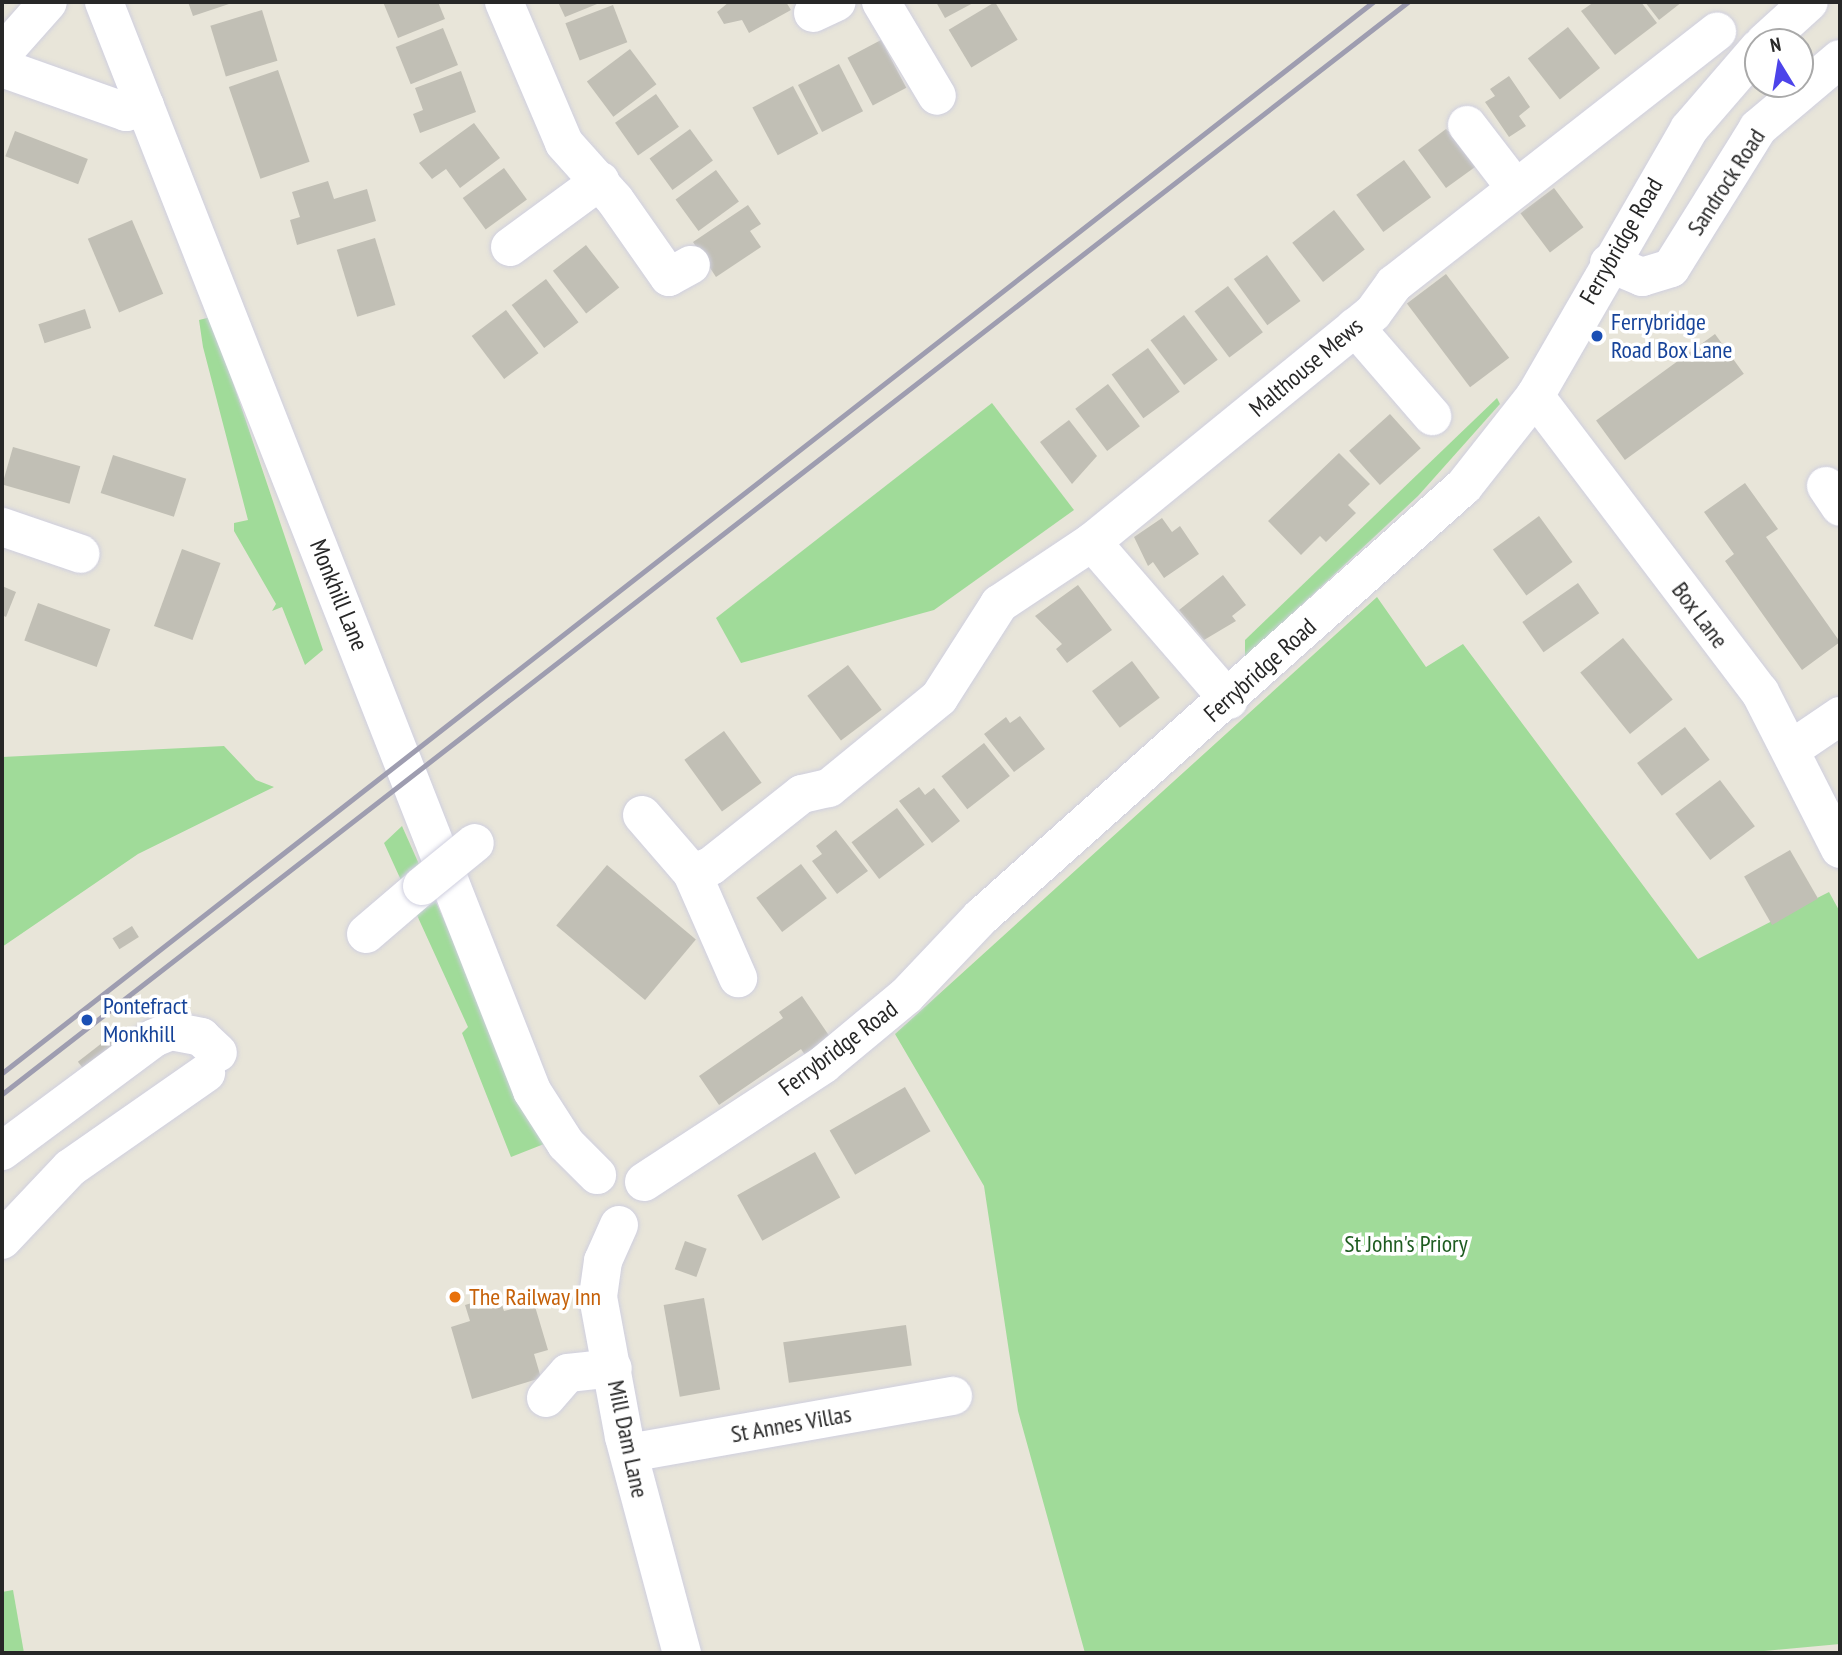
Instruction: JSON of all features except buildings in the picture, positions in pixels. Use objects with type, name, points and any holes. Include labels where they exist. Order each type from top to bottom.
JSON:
[{"type":"street","points":[[2,54],[48,2]]},
{"type":"street","name":"Monkhill Lane","points":[[104,2],[532,1091],[566,1144],[597,1175]]},
{"type":"street","points":[[504,2],[564,144],[608,190],[669,277],[691,265]]},
{"type":"street","points":[[881,2],[937,96]]},
{"type":"street","points":[[1781,28],[1810,2]]},
{"type":"street","name":"Malthouse Mews","points":[[692,873],[711,866],[802,794],[829,788],[939,698],[999,604],[1092,542],[1355,327],[1394,284],[1514,186],[1717,32]]},
{"type":"street","name":"Sandrock Road","points":[[1609,263],[1642,277],[1671,268],[1758,128],[1840,59]]},
{"type":"street","name":"Ferrybridge Road","points":[[644,1182],[853,1040],[906,996],[981,916],[1229,700],[1464,486],[1535,396],[1609,263],[1689,129],[1744,65]]},
{"type":"street","points":[[2,68],[126,112],[145,106]]},
{"type":"street","points":[[1467,125],[1514,186]]},
{"type":"street","points":[[510,247],[608,190]]},
{"type":"street","points":[[1355,327],[1432,416]]},
{"type":"street","name":"Box Lane","points":[[1535,396],[1760,692],[1793,748],[1840,849]]},
{"type":"street","points":[[2,527],[81,554]]},
{"type":"street","points":[[1092,542],[1229,700]]},
{"type":"street","points":[[1793,748],[1840,716]]},
{"type":"street","points":[[642,815],[692,873],[738,978]]},
{"type":"street","points":[[366,934],[475,843]]},
{"type":"street","points":[[2,1151],[154,1038],[171,1031],[201,1037],[212,1063],[70,1168],[2,1240]]},
{"type":"street","points":[[625,1167],[644,1182],[642,1212],[619,1225],[600,1219],[589,1203],[597,1175],[625,1167]]},
{"type":"street","name":"Mill Dam Lane","points":[[619,1225],[603,1261],[598,1297],[629,1453],[682,1653]]},
{"type":"street","points":[[545,1398],[568,1373],[613,1368]]},
{"type":"street","name":"St Annes Villas","points":[[629,1453],[953,1396]]},
{"type":"green space","points":[[211,317],[323,650],[305,665],[282,607],[272,611],[276,604],[234,531],[234,523],[248,520],[203,347],[199,320]]},
{"type":"green space","points":[[1497,398],[1500,404],[1418,496],[1245,658],[1245,640]]},
{"type":"green space","points":[[992,403],[1074,510],[934,610],[741,663],[716,618]]},
{"type":"green space","name":"St John's Priory","points":[[1377,597],[1426,667],[1463,644],[1698,959],[1829,892],[1840,912],[1840,1644],[1743,1653],[1085,1653],[1018,1411],[984,1186],[895,1034]]},
{"type":"green space","points":[[224,746],[256,780],[274,787],[138,854],[2,947],[2,757]]},
{"type":"green space","points":[[402,826],[544,1144],[511,1157],[462,1033],[468,1027],[384,843]]},
{"type":"green space","points":[[13,1590],[24,1653],[2,1653],[2,1592]]},
{"type":"railway","points":[[2,1073],[1373,2]]},
{"type":"railway","points":[[2,1094],[1408,2]]},
{"type":"place","name":"Ferrybridge Road Box Lane","points":[[1597,336]]},
{"type":"place","name":"Pontefract Monkhill","points":[[87,1020]]},
{"type":"place","name":"The Railway Inn","points":[[455,1297]]}]
